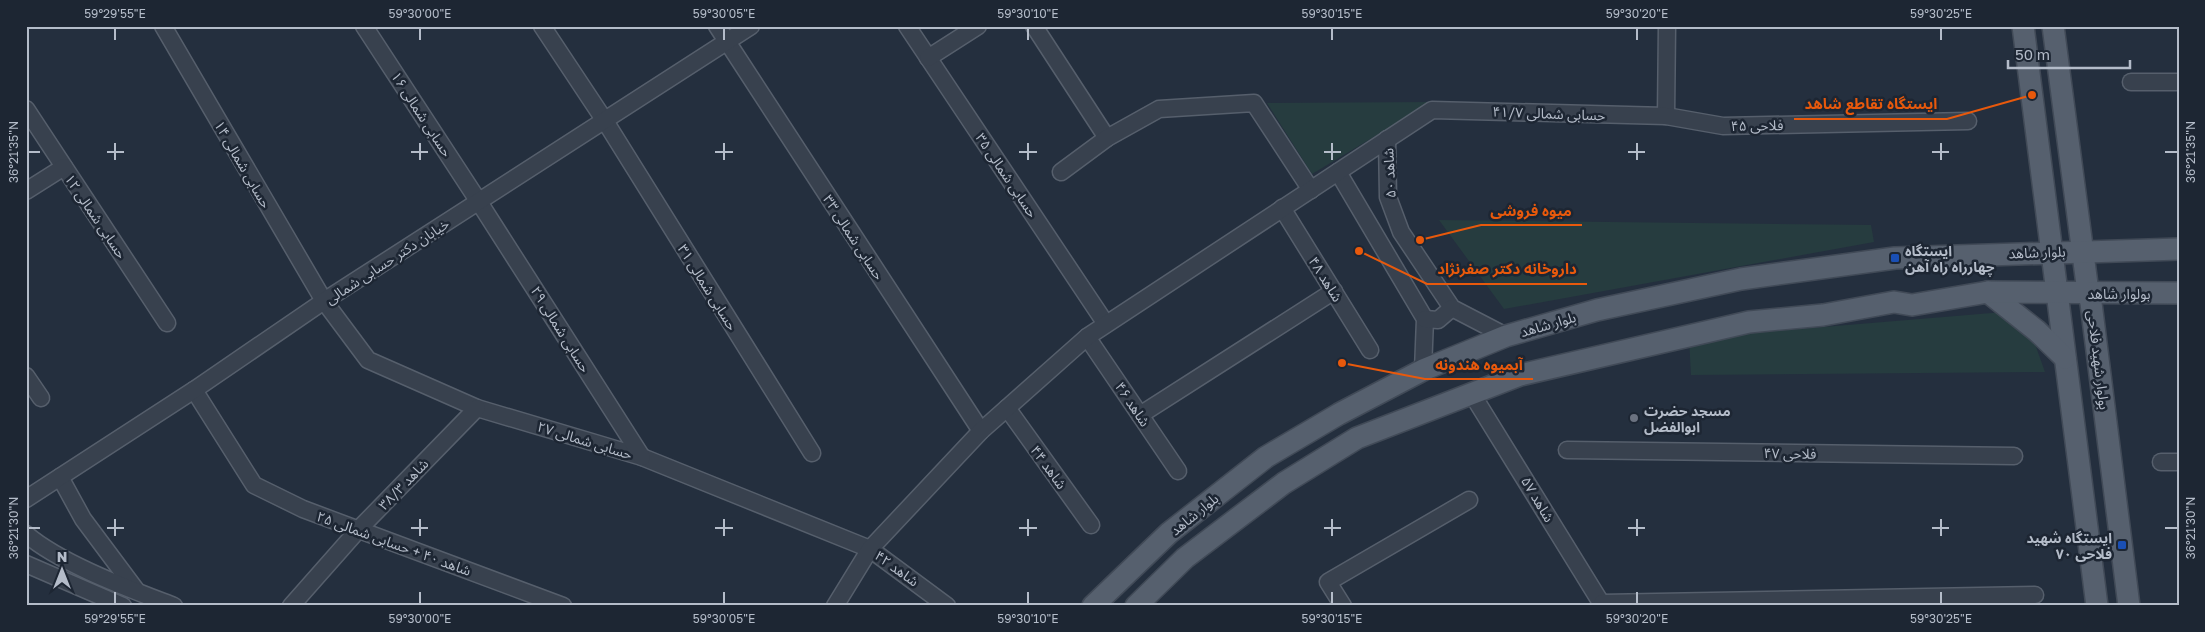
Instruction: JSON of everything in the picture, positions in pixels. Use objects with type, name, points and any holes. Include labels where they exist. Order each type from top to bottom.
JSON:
[{"type":"main road","points":[[2023,26],[2097,606]]},
{"type":"main road","name":"بولوار شهید فلاحی","points":[[2053,26],[2084,250],[2088,292],[2096,337],[2129,606]]},
{"type":"main road","points":[[2084,250],[2179,249]]},
{"type":"main road","name":"بلوار شاهد","points":[[1093,606],[1169,534],[1266,457],[1339,414],[1423,370],[1506,336],[1597,310],[1741,279],[1895,258],[2084,250]]},
{"type":"main road","points":[[1136,606],[1185,558],[1284,483],[1357,438],[1520,375],[1749,322],[1823,315],[1894,302],[1912,305],[1988,292],[2058,293]]},
{"type":"main road","points":[[1988,292],[2037,331],[2065,358]]},
{"type":"main road","name":"بولوار شاهد","points":[[2058,293],[2179,293]]},
{"type":"main road","points":[[2096,337],[2102,313],[2132,293]]},
{"type":"street","name":"حسابی شمالی ۱۴","points":[[163,26],[324,301]]},
{"type":"street","name":"حسابی شمالی ۱۶","points":[[364,26],[480,202]]},
{"type":"street","name":"حسابی شمالی ۳۱","points":[[542,26],[605,121],[812,453]]},
{"type":"street","name":"حسابی شمالی ۳۳","points":[[717,26],[981,431]]},
{"type":"street","name":"خیابان دکتر حسابی شمالی","points":[[26,499],[194,390],[324,301],[751,26]]},
{"type":"street","name":"حسابی شمالی ۳۵","points":[[907,26],[1106,324]]},
{"type":"street","points":[[928,58],[978,26]]},
{"type":"street","points":[[1034,26],[1107,138]]},
{"type":"street","points":[[1666,116],[1667,26]]},
{"type":"street","points":[[2131,82],[2179,82]]},
{"type":"street","points":[[1060,172],[1107,138],[1159,109],[1254,103],[1311,190]]},
{"type":"street","name":"حسابی شمالی ۱۲","points":[[26,109],[167,323]]},
{"type":"street","name":"حسابی شمالی ۴۱/۷","points":[[1387,139],[1432,110],[1666,116]]},
{"type":"street","name":"فلاحی ۴۵","points":[[1666,116],[1723,126],[1968,121]]},
{"type":"street","points":[[835,606],[870,549],[981,431],[1087,337],[1387,139]]},
{"type":"street","name":"شاهد ۵۰","points":[[1387,139],[1388,197],[1400,232],[1452,308],[1506,336]]},
{"type":"street","points":[[26,191],[64,167]]},
{"type":"street","points":[[1338,172],[1425,319],[1423,370]]},
{"type":"street","name":"حسابی شمالی ۲۹","points":[[480,202],[642,457]]},
{"type":"street","name":"شاهد ۴۸","points":[[1282,208],[1370,350]]},
{"type":"street","points":[[1140,415],[1334,291]]},
{"type":"street","name":"حسابی شمالی ۲۷","points":[[324,301],[368,360],[477,408],[642,457],[870,549]]},
{"type":"street","points":[[1425,319],[1438,320],[1452,308]]},
{"type":"street","name":"شاهد ۴۶","points":[[1087,337],[1178,471]]},
{"type":"street","points":[[26,376],[40,398]]},
{"type":"street","name":"شاهد ۴۰ + حسابی شمالی ۲۵","points":[[194,390],[254,485],[303,509],[563,606]]},
{"type":"street","name":"شاهد ۵۷","points":[[1472,394],[1602,604]]},
{"type":"street","name":"شاهد ۳۸/۳","points":[[291,606],[359,529],[477,408]]},
{"type":"street","name":"شاهد ۴۴","points":[[1007,408],[1091,525]]},
{"type":"street","name":"فلاحی ۴۷","points":[[1566,450],[2014,456]]},
{"type":"street","points":[[2161,462],[2179,462]]},
{"type":"street","points":[[60,477],[83,519],[137,592]]},
{"type":"street","points":[[1342,606],[1328,582],[1469,500]]},
{"type":"street","points":[[26,534],[42,548],[137,592],[174,606]]},
{"type":"street","name":"شاهد ۴۲","points":[[870,549],[948,606]]},
{"type":"street","points":[[26,564],[124,606]]},
{"type":"street","points":[[1602,604],[2036,595]]},
{"type":"green space","points":[[1432,102],[1312,174],[1267,103]]},
{"type":"green space","points":[[1439,220],[1871,225],[1874,242],[1504,309]]},
{"type":"green space","points":[[2004,312],[2029,327],[2045,372],[1691,375],[1689,338]]},
{"type":"place","name":"ایستگاه تقاطع شاهد","points":[[2032,95]]},
{"type":"place","name":"میوه فروشی","points":[[1420,240]]},
{"type":"place","name":"داروخانه دکتر صفرنژاد","points":[[1359,251]]},
{"type":"place","name":"ایستگاه چهارراه راه آهن","points":[[1895,258]]},
{"type":"place","name":"آبمیوه هندونه","points":[[1342,363]]},
{"type":"place","name":"مسجد حضرت ابوالفضل","points":[[1634,418]]},
{"type":"place","name":"ایستگاه شهید فلاحی ۷۰","points":[[2122,545]]}]
